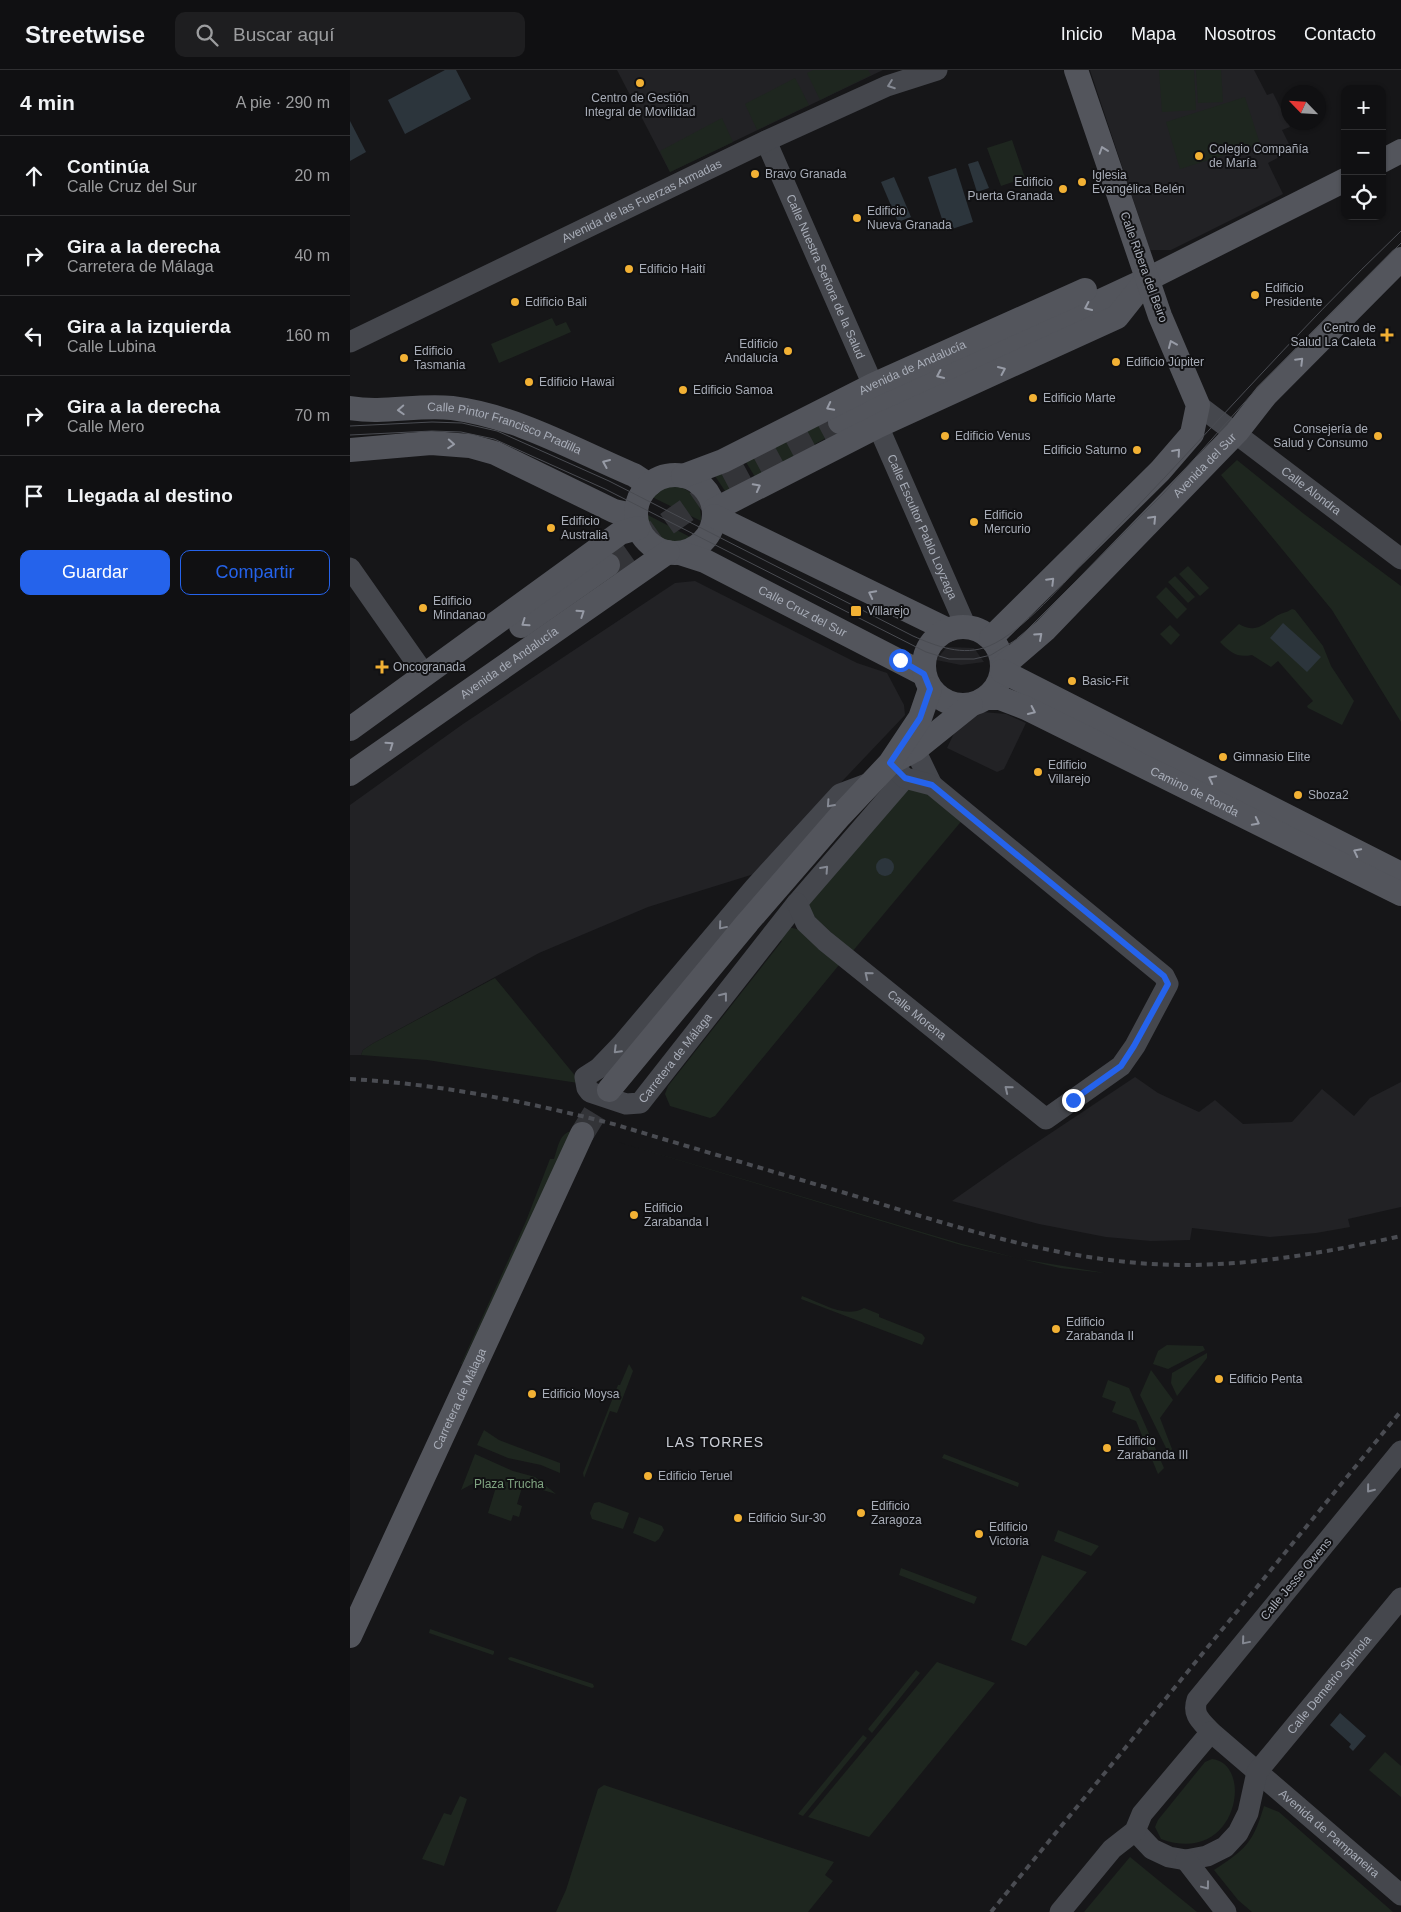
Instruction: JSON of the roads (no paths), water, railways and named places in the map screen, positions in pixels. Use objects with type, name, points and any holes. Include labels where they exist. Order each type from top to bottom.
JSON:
[{"type":"main road","name":"Calle Ribera del Beiro","points":[[1076,70],[1160,316],[1198,404]]},
{"type":"main road","points":[[1386,159],[1401,151]]},
{"type":"main road","points":[[1386,166],[1394,166],[1401,163]]},
{"type":"main road","name":"Avenida de Andalucía","points":[[840,422],[1148,279],[1341,182]]},
{"type":"main road","name":"Avenida del Sur","points":[[1002,669],[1045,630],[1237,432],[1266,395],[1401,258]]},
{"type":"main road","name":"Avenida de Andalucía","points":[[683,476],[723,462],[873,385],[1104,283],[1148,279]]},
{"type":"main road","name":"Avenida de Andalucía","points":[[714,513],[878,426],[1117,317],[1148,279]]},
{"type":"main road","points":[[991,638],[1026,606],[1160,471],[1192,434],[1198,404]]},
{"type":"main road","name":"Calle Pintor Francisco Pradilla","points":[[350,408],[366,411],[450,408],[489,416],[518,425],[634,475],[649,485]]},
{"type":"main road","name":"Calle Pintor Francisco Pradilla","points":[[350,450],[431,443],[470,446],[494,453],[637,522]]},
{"type":"main road","points":[[683,476],[692,479],[707,492],[714,513],[712,524],[704,540],[689,550],[674,553],[650,544],[637,522],[640,496],[649,485],[661,477],[683,476]]},
{"type":"main road","points":[[714,513],[957,628],[975,629],[991,638],[999,651],[1002,669],[994,690],[979,701],[948,703],[938,697],[927,682],[927,650],[939,635],[957,628]]},
{"type":"main road","points":[[350,729],[637,522]]},
{"type":"main road","name":"Avenida de Andalucía","points":[[350,774],[674,553]]},
{"type":"main road","name":"Calle Cruz del Sur","points":[[674,553],[705,561],[927,682]]},
{"type":"main road","name":"Avenida de Andalucía","points":[[350,741],[423,695],[608,565]]},
{"type":"main road","name":"Camino de Ronda","points":[[1002,669],[1401,874]]},
{"type":"main road","name":"Carretera de Málaga","points":[[898,770],[920,718],[927,682]]},
{"type":"main road","name":"Camino de Ronda","points":[[979,701],[1000,698],[1026,708],[1401,894]]},
{"type":"main road","name":"Carretera de Málaga","points":[[607,1094],[755,914],[872,782],[898,770],[915,750],[979,701]]},
{"type":"main road","name":"Carretera de Málaga","points":[[350,1636],[582,1134]]},
{"type":"street","name":"Avenida de las Fuerzas Armadas","points":[[350,342],[766,141],[887,86],[937,70]]},
{"type":"street","name":"Calle Nuestra Señora de la Salud","points":[[766,141],[873,385]]},
{"type":"street","name":"Calle Alondra","points":[[1198,404],[1401,559]]},
{"type":"street","name":"Calle Escultor Pablo Loyzaga","points":[[878,426],[957,628]]},
{"type":"street","points":[[350,568],[426,675]]},
{"type":"street","points":[[915,750],[932,785]]},
{"type":"street","points":[[898,770],[932,785]]},
{"type":"street","name":"Carretera de Málaga","points":[[607,1094],[640,1103],[797,903],[898,770]]},
{"type":"street","name":"Calle Morena","points":[[797,903],[806,923],[825,941],[1046,1120],[1121,1066],[1168,984],[1164,976],[932,785]]},
{"type":"street","name":"Calle Jesse Owens","points":[[1194,1708],[1197,1700],[1401,1451]]},
{"type":"street","name":"Calle Demetrio Spínola","points":[[1257,1772],[1401,1598]]},
{"type":"street","name":"Avenida de Pampaneira","points":[[1194,1708],[1195,1714],[1211,1732],[1401,1895]]},
{"type":"street","points":[[1060,1912],[1112,1849],[1135,1830],[1142,1814],[1211,1732]]},
{"type":"street","points":[[1135,1830],[1152,1849],[1169,1857],[1186,1860],[1207,1856],[1224,1847],[1238,1833],[1248,1813],[1257,1772]]},
{"type":"street","points":[[1186,1860],[1226,1912]]},
{"type":"tunnel","points":[[608,565],[724,484],[840,422]]},
{"type":"tunnel","points":[[582,1134],[609,1090]]},
{"type":"tram line","points":[[350,426],[432,422],[462,423],[497,431],[609,481],[913,636],[950,649],[979,649],[1002,639],[1030,618],[1283,350],[1401,231]]},
{"type":"tram line","points":[[350,435],[432,431],[461,432],[494,439],[605,489],[926,652],[949,659],[974,659],[991,655],[1019,638],[1163,494],[1260,385],[1401,243]]},
{"type":"railway","points":[[350,1079],[384,1081],[484,1095],[584,1117],[617,1125],[971,1231],[1042,1248],[1115,1261],[1183,1265],[1246,1262],[1339,1249],[1401,1236]]},
{"type":"railway","points":[[991,1912],[1401,1411]]},
{"type":"place","name":"Centro de Gestión Integral de Movilidad","points":[[640,83]]},
{"type":"place","name":"Colegio Compañía de María","points":[[1199,156]]},
{"type":"place","name":"Bravo Granada","points":[[755,174]]},
{"type":"place","name":"Iglesia Evangélica Belén","points":[[1082,182]]},
{"type":"place","name":"Edificio Puerta Granada","points":[[1063,189]]},
{"type":"place","name":"Edificio Nueva Granada","points":[[857,218]]},
{"type":"place","name":"Edificio Haití","points":[[629,269]]},
{"type":"place","name":"Edificio Presidente","points":[[1255,295]]},
{"type":"place","name":"Edificio Bali","points":[[515,302]]},
{"type":"place","name":"Centro de Salud La Caleta","points":[[1387,335]]},
{"type":"place","name":"Edificio Andalucía","points":[[788,351]]},
{"type":"place","name":"Edificio Tasmania","points":[[404,358]]},
{"type":"place","name":"Edificio Júpiter","points":[[1116,362]]},
{"type":"place","name":"Edificio Hawai","points":[[529,382]]},
{"type":"place","name":"Edificio Samoa","points":[[683,390]]},
{"type":"place","name":"Edificio Marte","points":[[1033,398]]},
{"type":"place","name":"Edificio Venus","points":[[945,436]]},
{"type":"place","name":"Consejería de Salud y Consumo","points":[[1378,436]]},
{"type":"place","name":"Edificio Saturno","points":[[1137,450]]},
{"type":"place","name":"Edificio Mercurio","points":[[974,522]]},
{"type":"place","name":"Edificio Australia","points":[[551,528]]},
{"type":"place","name":"Edificio Mindanao","points":[[423,608]]},
{"type":"place","name":"Villarejo","points":[[856,611]]},
{"type":"place","name":"Oncogranada","points":[[382,667]]},
{"type":"place","name":"Basic-Fit","points":[[1072,681]]},
{"type":"place","name":"Gimnasio Elite","points":[[1223,757]]},
{"type":"place","name":"Edificio Villarejo","points":[[1038,772]]},
{"type":"place","name":"Sboza2","points":[[1298,795]]},
{"type":"place","name":"Edificio Zarabanda I","points":[[634,1215]]},
{"type":"place","name":"Edificio Zarabanda II","points":[[1056,1329]]},
{"type":"place","name":"Edificio Penta","points":[[1219,1379]]},
{"type":"place","name":"Edificio Moysa","points":[[532,1394]]},
{"type":"place","name":"Edificio Zarabanda III","points":[[1107,1448]]},
{"type":"place","name":"Edificio Teruel","points":[[648,1476]]},
{"type":"place","name":"Edificio Zaragoza","points":[[861,1513]]},
{"type":"place","name":"Edificio Sur-30","points":[[738,1518]]},
{"type":"place","name":"Edificio Victoria","points":[[979,1534]]},
{"type":"district","name":"LAS TORRES","points":[[715,1442]]},
{"type":"park label","name":"Plaza Trucha","points":[[509,1484]]}]
